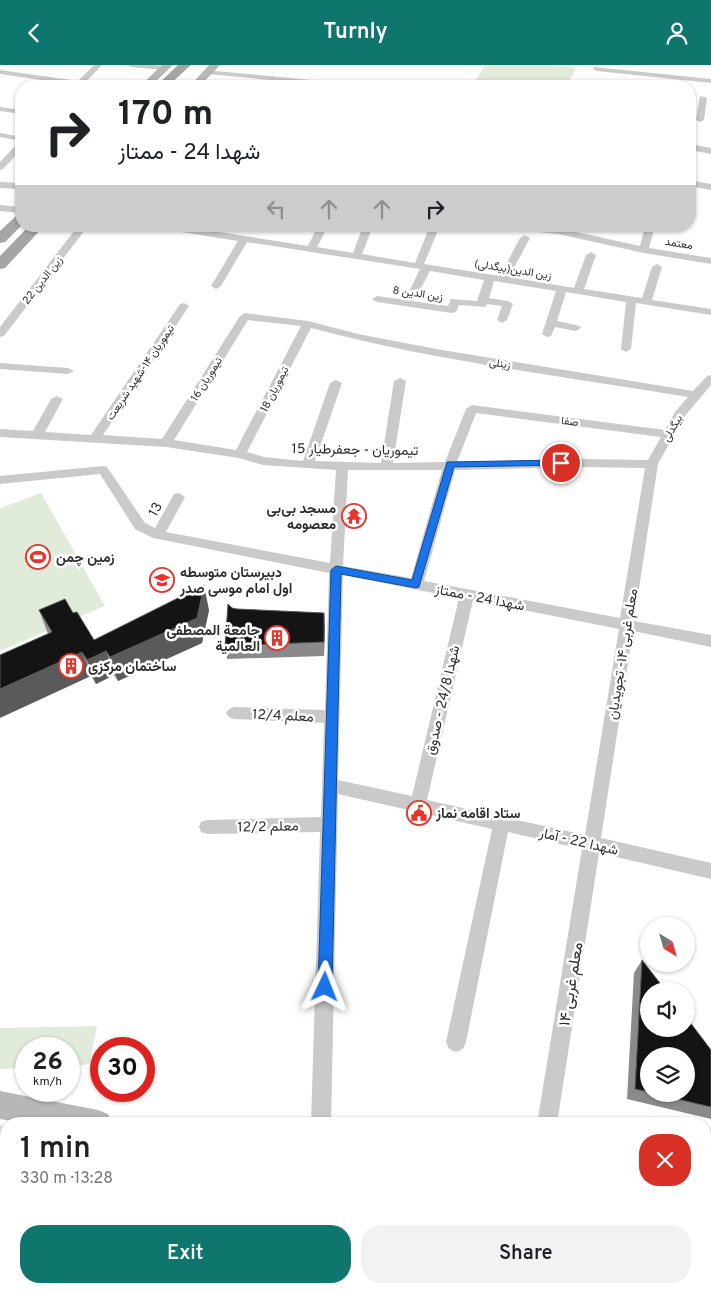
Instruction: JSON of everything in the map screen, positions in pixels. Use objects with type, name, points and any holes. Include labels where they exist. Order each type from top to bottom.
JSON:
[{"type":"main road","points":[[168,80],[184,65]]},
{"type":"main road","points":[[152,80],[166,67]]},
{"type":"main road","points":[[188,80],[208,67]]},
{"type":"main road","points":[[199,80],[208,67]]},
{"type":"main road","points":[[0,239],[15,225]]},
{"type":"main road","points":[[0,265],[31,232]]},
{"type":"main road","points":[[0,1105],[62,1117]]},
{"type":"street","points":[[83,80],[95,65]]},
{"type":"street","points":[[131,65],[166,67]]},
{"type":"street","points":[[208,67],[308,80]]},
{"type":"street","points":[[597,69],[693,75],[711,81]]},
{"type":"street","points":[[0,72],[49,80]]},
{"type":"street","points":[[700,120],[703,98]]},
{"type":"street","points":[[0,109],[15,111]]},
{"type":"street","points":[[696,120],[711,121]]},
{"type":"street","points":[[0,135],[15,138]]},
{"type":"street","points":[[696,148],[711,151]]},
{"type":"street","points":[[0,167],[15,156]]},
{"type":"street","points":[[696,184],[711,187]]},
{"type":"street","points":[[0,185],[15,186]]},
{"type":"street","points":[[0,208],[15,209]]},
{"type":"street","name":"زین الدین 22","points":[[0,334],[78,232]]},
{"type":"street","name":"زین الدین(بیگدلی)","points":[[200,232],[711,312]]},
{"type":"street","points":[[311,250],[320,232]]},
{"type":"street","points":[[356,257],[366,232]]},
{"type":"street","points":[[412,296],[433,232]]},
{"type":"street","name":"معتمد","points":[[563,232],[644,250],[711,261]]},
{"type":"street","name":"معتمد","points":[[644,250],[649,232]]},
{"type":"street","points":[[504,280],[525,238]]},
{"type":"street","points":[[216,286],[244,239]]},
{"type":"street","points":[[578,291],[591,255]]},
{"type":"street","points":[[646,302],[657,267]]},
{"type":"street","points":[[490,278],[482,300],[508,304],[502,319]]},
{"type":"street","points":[[562,289],[549,329],[576,328]]},
{"type":"street","name":"زین الدین 8","points":[[377,299],[452,310],[456,301],[480,305],[482,300]]},
{"type":"street","points":[[626,349],[631,300]]},
{"type":"street","name":"تیموریان ۱۴-شهید شریعت","points":[[95,438],[184,306]]},
{"type":"street","name":"زینلی","points":[[245,316],[308,324],[357,337],[442,353],[695,395]]},
{"type":"street","name":"تیموریان 16","points":[[166,443],[245,316]]},
{"type":"street","name":"تیموریان 18","points":[[240,454],[308,324]]},
{"type":"street","points":[[0,366],[68,371]]},
{"type":"street","points":[[386,467],[400,381]]},
{"type":"street","name":"بیگدلی","points":[[652,464],[679,415],[695,395],[709,382]]},
{"type":"street","points":[[308,465],[336,383]]},
{"type":"street","points":[[37,435],[57,399]]},
{"type":"street","name":"صفا","points":[[450,464],[472,409],[668,434]]},
{"type":"street","name":"تیموریان - جعفرطیار 15","points":[[0,433],[166,443],[240,454],[263,461],[342,467],[450,464],[652,464]]},
{"type":"street","points":[[416,585],[450,464]]},
{"type":"street","name":"معلم غربی ۱۴- تجویدیان","points":[[592,844],[652,464]]},
{"type":"street","points":[[321,1117],[336,570],[342,467]]},
{"type":"street","name":"شهدا 24 - ممتاز","points":[[0,480],[103,471],[140,526],[158,535],[711,641]]},
{"type":"street","name":"13","points":[[158,535],[179,497]]},
{"type":"street","name":"شهدا 24/8 - صدوق","points":[[418,805],[466,594]]},
{"type":"street","points":[[316,619],[335,620]]},
{"type":"street","name":"معلم 12/4","points":[[234,713],[332,717]]},
{"type":"street","name":"شهدا 22 - آمار","points":[[330,785],[711,871]]},
{"type":"street","name":"معلم 12/2","points":[[207,827],[329,824]]},
{"type":"street","points":[[456,1042],[502,824]]},
{"type":"street","name":"معلم غربی ۱۴","points":[[548,1117],[592,844]]},
{"type":"green space","points":[[485,65],[554,65],[576,68],[570,80],[476,80]]},
{"type":"green space","name":"زمین چمن","points":[[41,493],[105,606],[0,651],[0,508]]},
{"type":"green space","points":[[97,1026],[95,1037],[90,1037],[90,1062],[86,1065],[80,1065],[80,1037],[15,1037],[15,1068],[0,1069],[0,1028]]},
{"type":"building","points":[[204,585],[197,618],[110,657],[106,651],[87,660],[82,652],[0,689],[0,655],[52,632],[39,610],[65,599],[73,613],[77,612],[94,640]]},
{"type":"building","name":"جامعة المصطفی العالمیة","points":[[228,604],[232,608],[237,609],[324,613],[324,642],[225,646]]},
{"type":"building","points":[[641,973],[652,973],[659,982],[641,982]]},
{"type":"building","points":[[640,997],[640,1037],[695,1037],[695,1029],[711,1050],[711,1107],[690,1102],[695,1102],[695,1047],[640,1047],[640,1090],[635,1089]]},
{"type":"place","name":"مسجد بی‌بی معصومه","points":[[354,516]]},
{"type":"place","name":"زمین چمن","points":[[38,557]]},
{"type":"place","name":"دبیرستان متوسطه اول امام موسی صدر","points":[[162,580]]},
{"type":"place","name":"جامعة المصطفی العالمیة","points":[[277,638]]},
{"type":"place","name":"ساختمان مرکزی","points":[[71,666]]},
{"type":"place","name":"ستاد اقامه نماز","points":[[419,813]]},
{"type":"route","points":[[325,987],[336,570],[416,585],[450,464],[561,463]]}]
